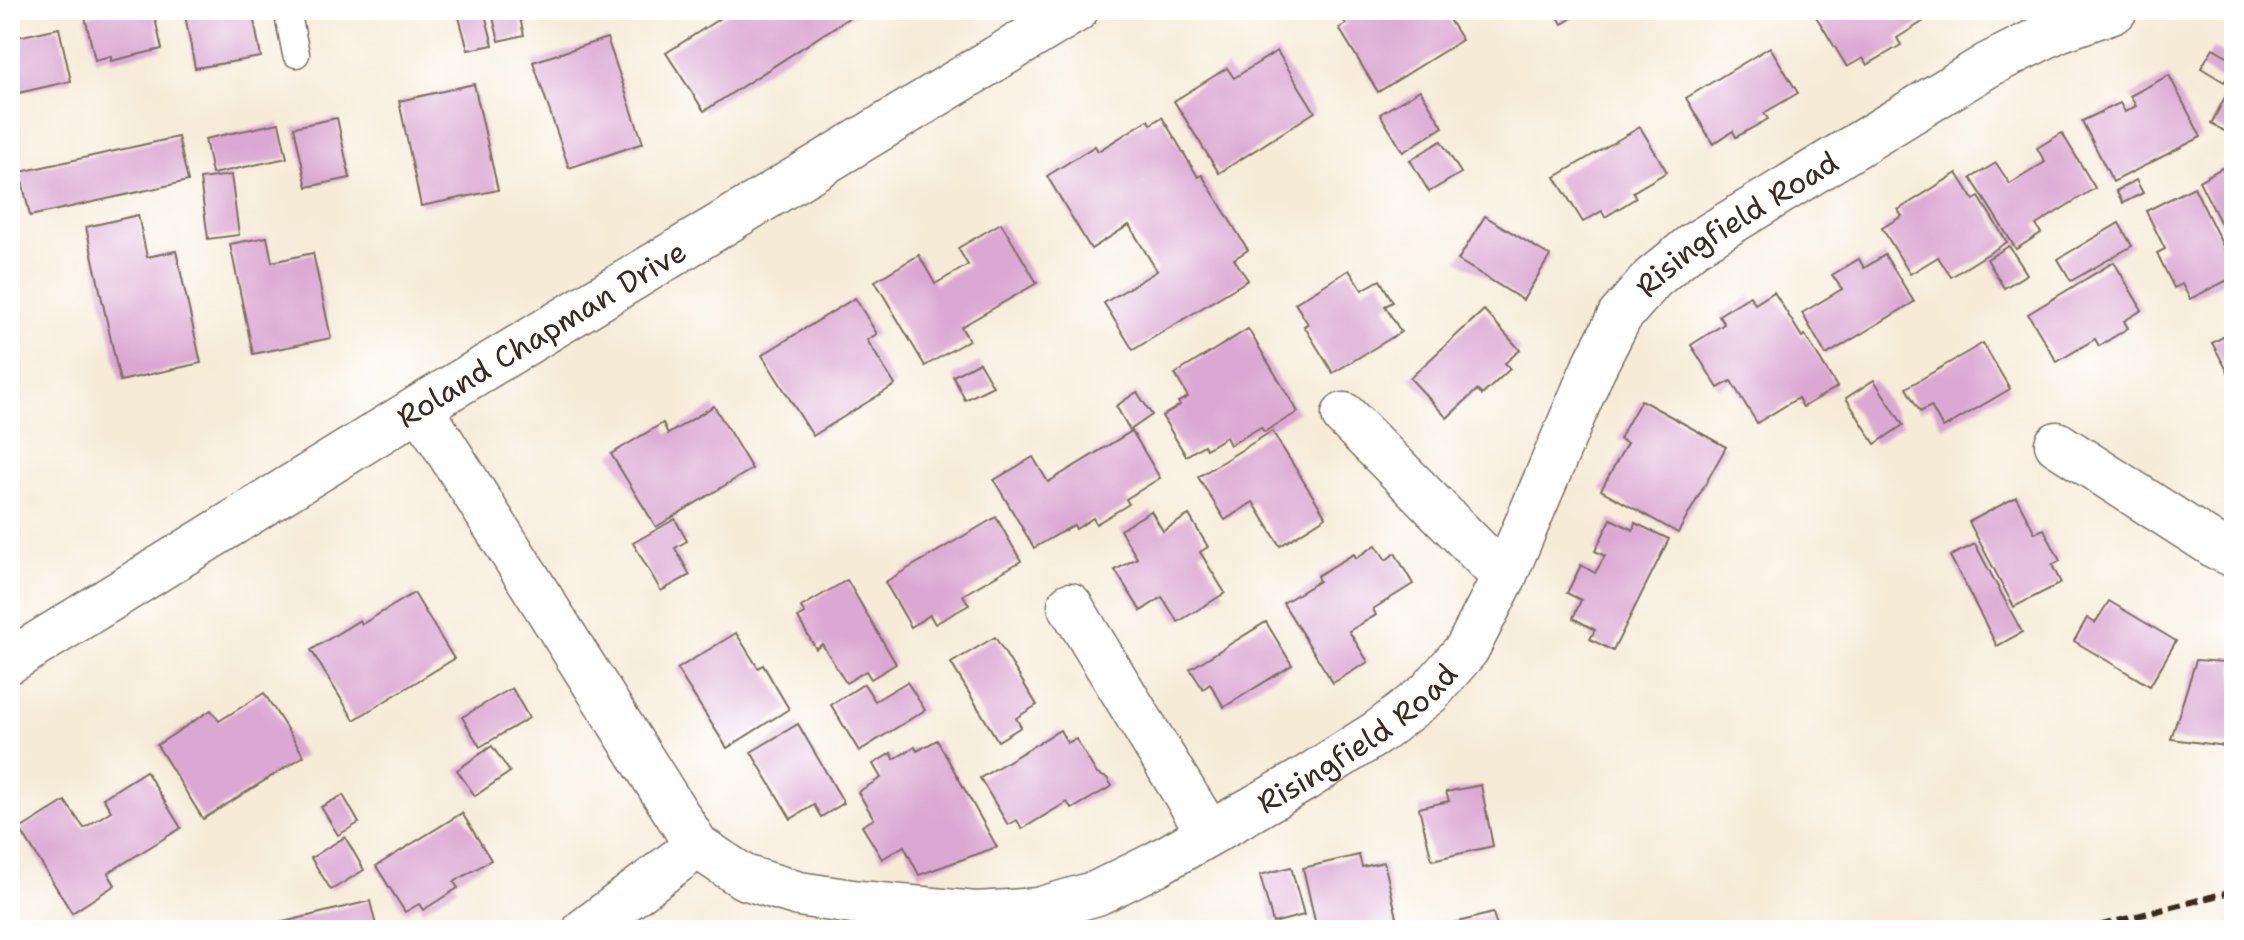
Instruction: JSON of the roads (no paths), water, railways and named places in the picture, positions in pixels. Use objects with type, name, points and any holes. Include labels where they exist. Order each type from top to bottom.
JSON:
[{"type":"street","name":"Roland Chapman Drive","points":[[10,661],[420,407],[1076,10]]},
{"type":"street","name":"Risingfield Road","points":[[697,846],[744,877],[799,894],[976,914],[1038,910],[1097,893],[1303,780],[1367,739],[1429,693],[1467,649],[1504,577],[1593,369],[1620,316],[1653,278],[1692,246],[1988,65],[2058,30],[2115,10]]},
{"type":"street","points":[[420,407],[697,846],[585,930]]},
{"type":"street","points":[[1344,415],[1504,577]]},
{"type":"street","points":[[2057,444],[2234,555]]},
{"type":"street","points":[[1070,605],[1209,833]]},
{"type":"lane","points":[[287,10],[296,54]]},
{"type":"railway","points":[[2083,930],[2234,891]]},
{"type":"railway","points":[[2207,930],[2234,922]]}]
